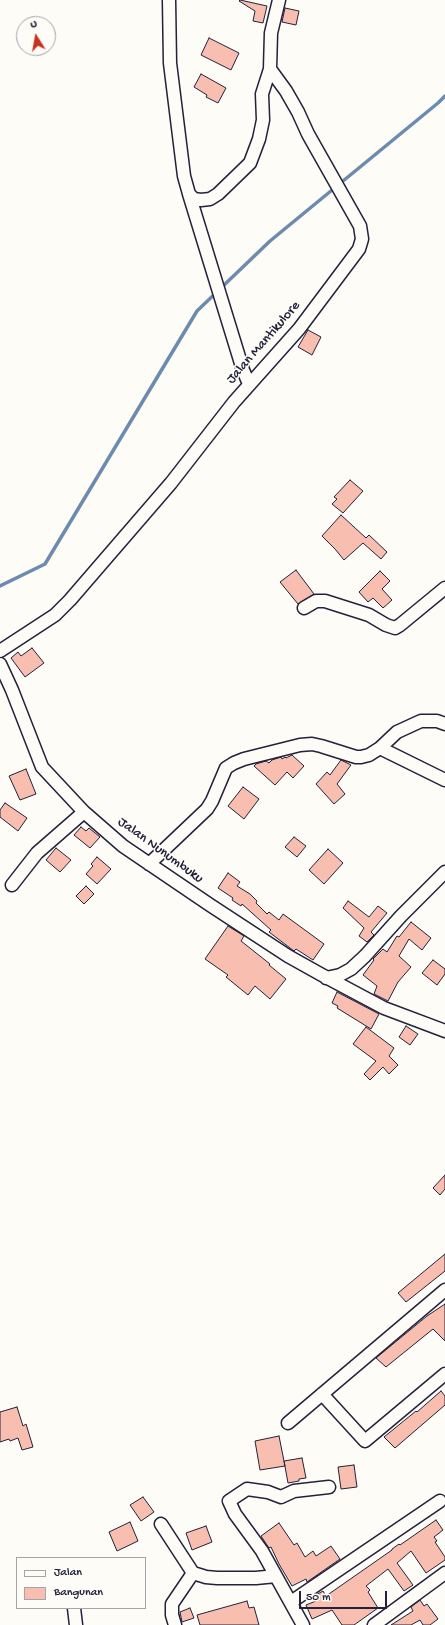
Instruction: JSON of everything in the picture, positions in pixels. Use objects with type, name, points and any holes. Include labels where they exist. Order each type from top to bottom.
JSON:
[{"type":"street","points":[[169,0],[170,63],[184,176],[243,370],[249,384]]},
{"type":"street","points":[[189,194],[194,199],[210,199],[227,187],[250,163],[259,139],[263,120],[262,94],[270,69],[271,33],[279,0]]},
{"type":"street","name":"Jalan Mantikulore","points":[[0,651],[55,615],[70,600],[171,483],[249,384],[299,329],[359,249],[362,239],[360,226],[308,134],[286,91],[270,69]]},
{"type":"street","points":[[304,608],[316,601],[325,601],[369,614],[386,625],[395,628],[445,588]]},
{"type":"street","name":"Jalan Nunumbuku","points":[[0,664],[12,690],[42,767],[84,812],[123,846],[288,956],[326,978],[384,1008],[445,1031]]},
{"type":"street","points":[[149,864],[207,809],[226,768],[234,763],[252,757],[312,744],[356,757],[366,756],[380,748],[397,732],[421,721],[437,721],[445,724]]},
{"type":"street","points":[[380,748],[445,780]]},
{"type":"street","points":[[12,885],[37,853],[84,812]]},
{"type":"street","points":[[326,978],[340,975],[352,969],[401,916],[445,872]]},
{"type":"street","points":[[288,1422],[445,1290]]},
{"type":"street","points":[[322,1394],[365,1441],[445,1374]]},
{"type":"street","points":[[303,1625],[262,1551],[236,1514],[229,1501],[246,1489],[268,1492],[281,1497],[294,1492],[329,1487]]},
{"type":"street","points":[[291,1602],[440,1500]]},
{"type":"street","points":[[161,1524],[193,1573],[206,1577],[217,1578],[256,1578],[276,1576]]},
{"type":"street","points":[[175,1625],[172,1615],[172,1604],[176,1595],[193,1573]]},
{"type":"street","points":[[374,1625],[445,1573]]},
{"type":"street","points":[[74,1609],[76,1625]]},
{"type":"building","points":[[239,1],[267,6],[263,23],[253,21],[255,11]]},
{"type":"building","points":[[285,8],[299,11],[296,25],[282,22]]},
{"type":"building","points":[[209,38],[239,53],[231,70],[201,55]]},
{"type":"building","points":[[201,74],[226,88],[218,103],[206,97],[207,95],[194,87]]},
{"type":"building","points":[[308,330],[321,337],[312,355],[298,347]]},
{"type":"building","points":[[350,480],[363,491],[343,513],[332,504],[337,499],[334,497]]},
{"type":"building","points":[[341,515],[366,538],[369,535],[387,552],[381,559],[363,543],[344,560],[322,536]]},
{"type":"building","points":[[296,570],[314,594],[298,604],[280,582]]},
{"type":"building","points":[[380,571],[390,581],[382,589],[392,600],[383,608],[373,598],[368,602],[359,592]]},
{"type":"building","points":[[32,648],[44,663],[25,677],[11,658],[18,652],[21,656]]},
{"type":"building","points":[[292,755],[304,766],[293,778],[287,772],[275,785],[254,766],[266,761],[269,763],[272,760],[281,757],[282,759],[285,757],[286,758]]},
{"type":"building","points":[[341,760],[351,765],[337,784],[345,794],[334,804],[316,784],[327,772],[330,775]]},
{"type":"building","points":[[26,769],[36,794],[20,800],[9,776]]},
{"type":"building","points":[[243,787],[259,799],[244,819],[228,806]]},
{"type":"building","points":[[5,803],[27,818],[18,831],[0,817],[0,810]]},
{"type":"building","points":[[81,827],[86,831],[89,828],[100,837],[90,848],[74,835]]},
{"type":"building","points":[[294,837],[306,846],[297,857],[285,847]]},
{"type":"building","points":[[56,848],[71,860],[60,872],[46,860]]},
{"type":"building","points":[[328,849],[343,863],[324,884],[309,870]]},
{"type":"building","points":[[97,857],[111,869],[97,884],[86,874],[93,866],[91,864]]},
{"type":"building","points":[[228,873],[240,882],[237,886],[250,894],[257,901],[256,903],[267,914],[269,912],[279,920],[283,914],[324,944],[313,960],[296,949],[294,951],[269,932],[271,930],[242,904],[241,906],[232,900],[233,898],[218,888]]},
{"type":"building","points":[[86,886],[94,894],[84,904],[76,896]]},
{"type":"building","points":[[348,901],[369,917],[378,906],[387,913],[371,932],[374,935],[367,942],[359,936],[364,928],[343,908]]},
{"type":"building","points":[[411,922],[431,938],[422,950],[409,939],[399,956],[411,967],[398,982],[388,1001],[374,994],[377,986],[363,975],[374,960],[373,959],[383,949],[387,952],[397,936],[399,937]]},
{"type":"building","points":[[228,926],[244,936],[241,941],[286,979],[270,999],[255,986],[248,995],[226,977],[228,975],[205,959]]},
{"type":"building","points":[[433,960],[445,969],[445,974],[437,985],[422,973]]},
{"type":"building","points":[[337,992],[379,1014],[371,1029],[337,1008],[338,1006],[332,1003]]},
{"type":"building","points":[[406,1026],[418,1034],[410,1045],[399,1037]]},
{"type":"building","points":[[366,1027],[394,1048],[389,1056],[398,1065],[389,1074],[383,1067],[370,1080],[364,1074],[376,1061],[353,1044]]},
{"type":"building","points":[[445,1175],[445,1189],[440,1195],[433,1188]]},
{"type":"building","points":[[445,1254],[445,1271],[406,1302],[398,1293]]},
{"type":"building","points":[[445,1304],[445,1341],[433,1329],[386,1367],[376,1358],[427,1316]]},
{"type":"building","points":[[441,1391],[445,1396],[445,1405],[395,1448],[384,1437],[416,1411],[417,1412]]},
{"type":"building","points":[[17,1407],[23,1426],[26,1424],[33,1447],[22,1450],[18,1438],[0,1442],[0,1412]]},
{"type":"building","points":[[279,1436],[285,1466],[260,1470],[255,1441]]},
{"type":"building","points":[[302,1458],[306,1478],[288,1483],[284,1461]]},
{"type":"building","points":[[354,1465],[357,1487],[341,1489],[338,1467]]},
{"type":"building","points":[[143,1497],[154,1512],[141,1521],[130,1505]]},
{"type":"building","points":[[436,1520],[443,1530],[434,1537],[437,1541],[435,1542],[445,1557],[445,1560],[426,1573],[411,1551],[397,1563],[413,1585],[404,1591],[388,1569],[366,1586],[370,1590],[368,1592],[378,1608],[354,1625],[342,1625],[332,1610],[312,1619],[306,1605],[316,1601],[314,1596],[323,1591],[326,1596],[399,1544],[400,1545]]},
{"type":"building","points":[[130,1522],[138,1541],[117,1551],[109,1532]]},
{"type":"building","points":[[279,1523],[294,1545],[297,1543],[305,1557],[313,1551],[316,1556],[331,1546],[340,1559],[307,1582],[306,1579],[292,1586],[271,1547],[269,1548],[261,1536]]},
{"type":"building","points":[[206,1526],[212,1542],[192,1550],[186,1533]]},
{"type":"building","points":[[420,1600],[424,1606],[427,1604],[438,1619],[430,1625],[423,1625],[420,1620],[411,1625],[391,1625],[413,1611],[411,1607]]},
{"type":"building","points":[[247,1601],[249,1608],[254,1607],[259,1625],[200,1625],[197,1615]]},
{"type":"building","points":[[190,1608],[194,1618],[182,1622],[180,1612]]},
{"type":"waterway","points":[[0,586],[45,564],[197,311],[270,241],[445,96]]}]
